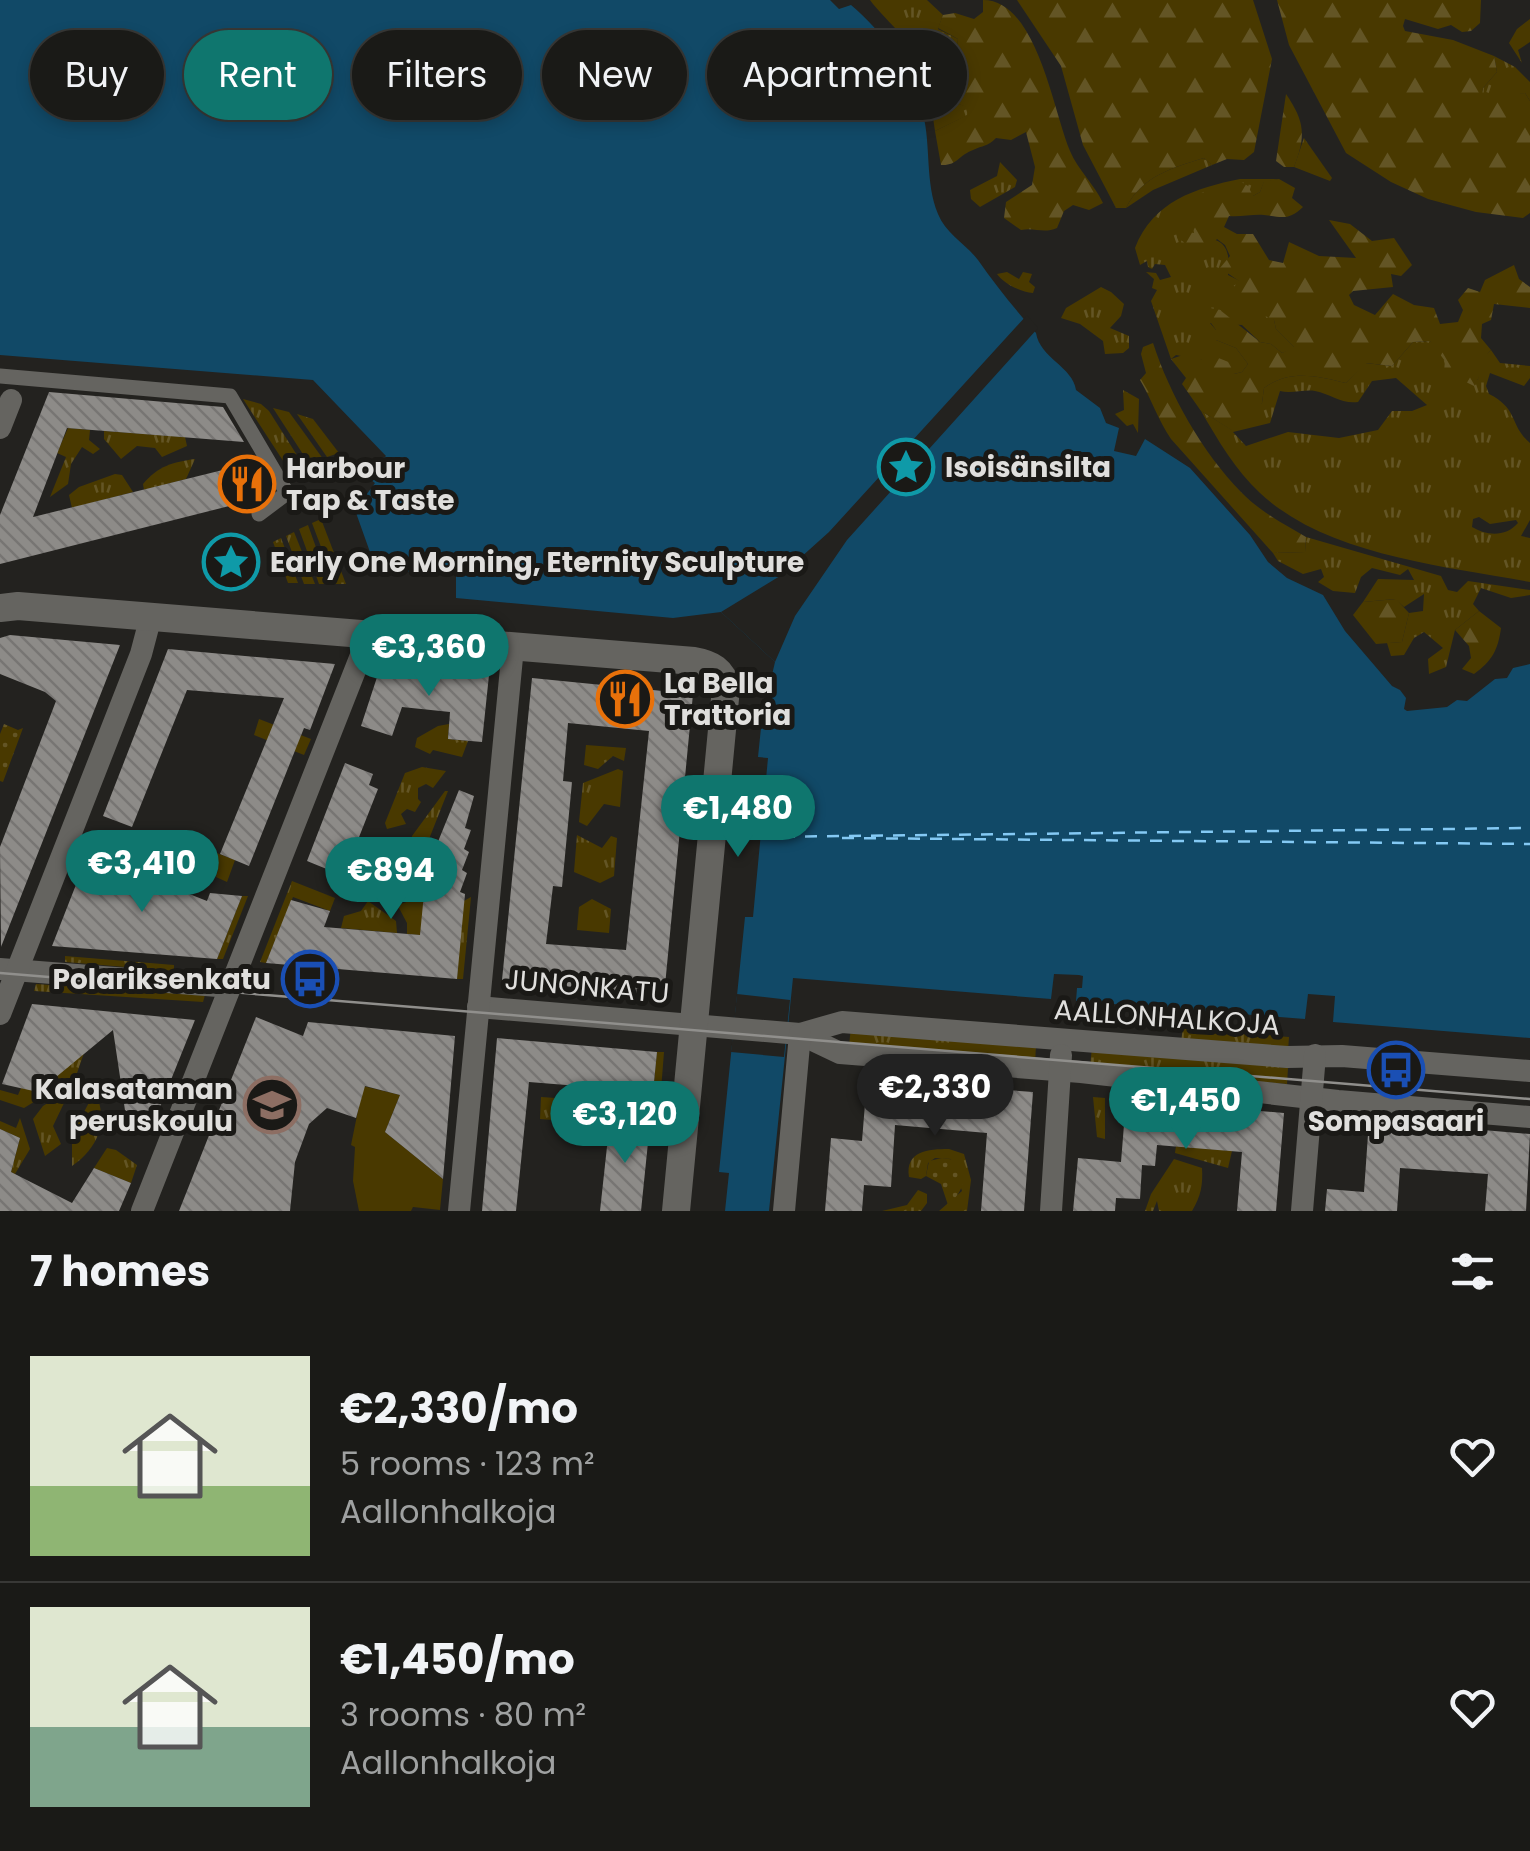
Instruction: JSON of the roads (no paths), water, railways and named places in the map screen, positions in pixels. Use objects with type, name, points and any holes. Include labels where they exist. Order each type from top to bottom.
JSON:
[{"type":"street","points":[[0,428],[9,385],[230,396],[287,493],[259,514]]},
{"type":"street","points":[[0,608],[151,616],[694,661],[719,671],[726,688],[676,1211]]},
{"type":"street","points":[[0,1014],[9,970],[142,654],[151,616]]},
{"type":"street","points":[[142,1211],[369,634]]},
{"type":"street","points":[[459,1211],[512,647]]},
{"type":"street","points":[[9,970],[231,987]]},
{"type":"street","name":"JUNONKATU","points":[[478,1007],[692,1025]]},
{"type":"street","name":"AALLONHALKOJA","points":[[793,1034],[842,1022],[1286,1057],[1315,1055],[1530,1071]]},
{"type":"street","name":"AALLONHALKOJA","points":[[692,1025],[793,1034],[840,1053],[1060,1070],[1530,1118]]},
{"type":"street","points":[[784,1211],[793,1034]]},
{"type":"street","points":[[1051,1211],[1062,1038]]},
{"type":"street","points":[[1302,1211],[1315,1055]]},
{"type":"water","points":[[0,0],[830,0],[839,9],[851,5],[877,30],[707,30],[707,120],[924,120],[931,190],[941,221],[978,260],[1036,333],[1044,349],[1069,375],[1076,390],[1100,408],[1106,423],[1119,428],[1114,451],[1136,456],[1145,439],[1190,468],[1250,535],[1268,562],[1287,578],[1323,595],[1345,631],[1406,698],[1407,711],[1467,701],[1495,679],[1507,678],[1513,668],[1530,664],[1530,1038],[1333,1022],[1335,996],[1308,994],[1305,1019],[1076,1001],[1077,988],[1082,988],[1083,976],[1079,975],[1054,974],[1051,999],[793,978],[769,1211],[725,1211],[729,1173],[719,1172],[745,917],[753,917],[768,758],[758,757],[762,718],[775,662],[721,612],[673,618],[456,598],[456,575],[376,569],[355,510],[375,483],[366,476],[386,456],[313,380],[0,355]]},
{"type":"tram line","points":[[0,973],[1530,1099]]},
{"type":"place","name":"Isoisänsilta","points":[[906,467]]},
{"type":"place","name":"Harbour Tap & Taste","points":[[247,484]]},
{"type":"place","name":"Early One Morning, Eternity Sculpture","points":[[231,562]]},
{"type":"place","name":"La Bella Trattoria","points":[[625,699]]},
{"type":"place","name":"Polariksenkatu","points":[[310,979]]},
{"type":"place","name":"Sompasaari","points":[[1396,1070]]},
{"type":"place","name":"Kalasataman peruskoulu","points":[[272,1105]]}]
